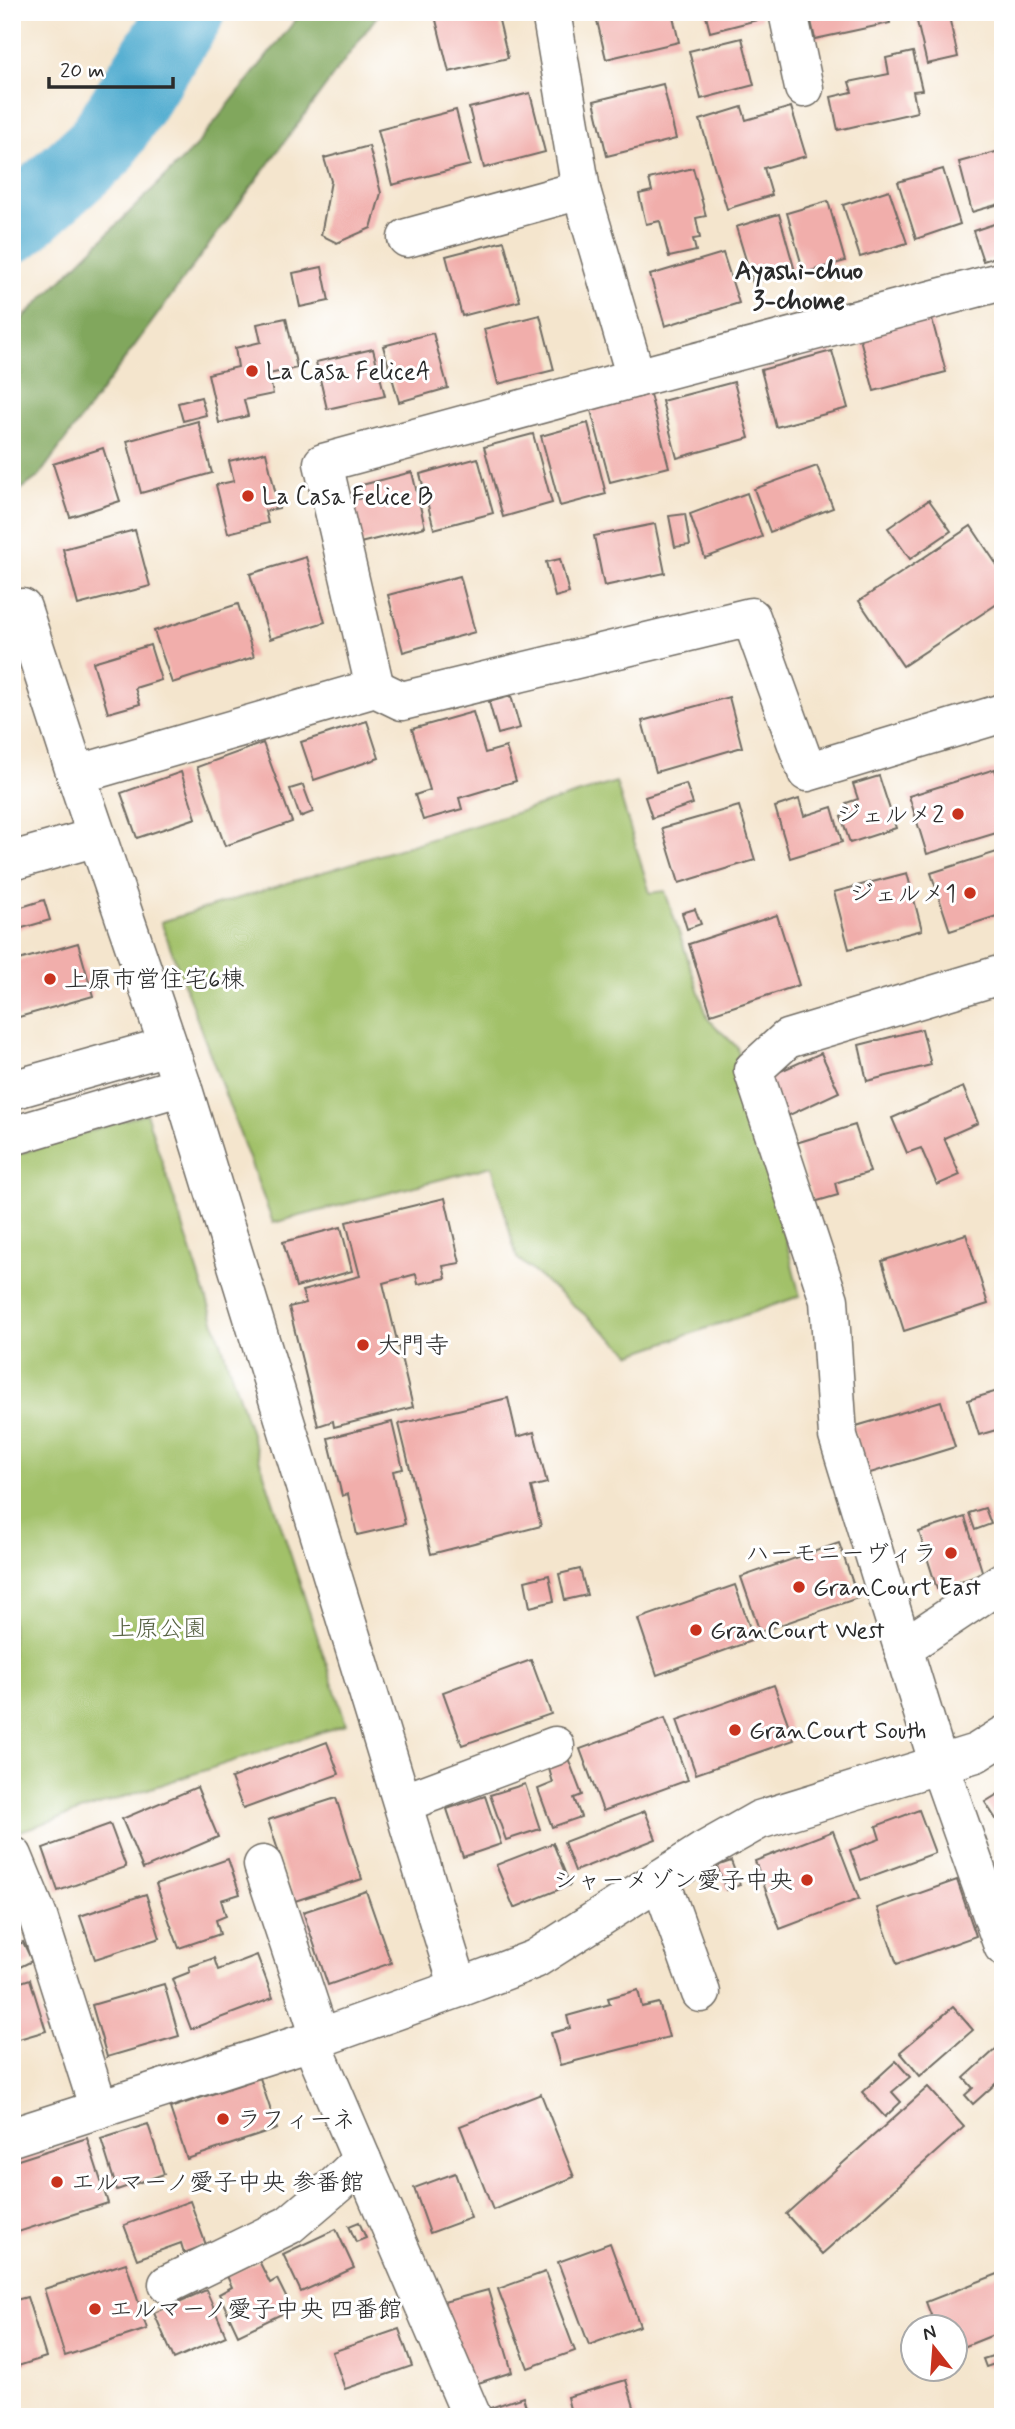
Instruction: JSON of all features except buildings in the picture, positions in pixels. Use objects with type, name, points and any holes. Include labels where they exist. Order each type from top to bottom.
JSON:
[{"type":"street","points":[[551,12],[582,190],[636,378]]},
{"type":"street","points":[[788,12],[804,88]]},
{"type":"street","points":[[407,238],[582,190]]},
{"type":"street","points":[[376,688],[323,463],[1003,281]]},
{"type":"street","points":[[12,611],[22,608],[182,1086],[459,1989]]},
{"type":"street","points":[[76,775],[376,688],[402,701],[751,617],[807,772],[1003,713]]},
{"type":"street","points":[[12,861],[97,838]]},
{"type":"street","points":[[1003,974],[787,1039],[753,1070],[829,1300],[838,1436],[939,1765],[1003,1946]]},
{"type":"street","points":[[12,1090],[168,1046]]},
{"type":"street","points":[[12,1136],[182,1086]]},
{"type":"street","points":[[903,1648],[1002,1582]]},
{"type":"street","points":[[12,2137],[316,2039],[459,1989],[535,1959],[704,1851],[759,1820],[976,1753],[1003,1736]]},
{"type":"street","points":[[402,1802],[555,1746]]},
{"type":"street","points":[[13,1856],[25,1924],[99,2109]]},
{"type":"street","points":[[263,1865],[316,2039],[362,2160],[472,2417]]},
{"type":"street","points":[[660,1879],[701,1993]]},
{"type":"street","points":[[168,2284],[289,2225],[362,2160]]},
{"type":"green space","points":[[302,12],[380,12],[38,477],[12,496],[12,329],[195,147]]},
{"type":"green space","points":[[616,782],[650,893],[665,891],[708,1019],[737,1047],[800,1296],[632,1354],[517,1258],[492,1166],[273,1223],[161,922]]},
{"type":"green space","name":"上原公園","points":[[146,1113],[346,1724],[14,1833],[12,1156]]},
{"type":"waterway","points":[[12,226],[100,148],[187,12]]},
{"type":"place","name":"La Casa FeliceA","points":[[252,371]]},
{"type":"place","name":"La Casa Felice B","points":[[248,496]]},
{"type":"place","name":"ジェルメ2","points":[[958,814]]},
{"type":"place","name":"ジェルメ1","points":[[970,893]]},
{"type":"place","name":"上原市営住宅6棟","points":[[50,979]]},
{"type":"place","name":"大門寺","points":[[363,1345]]},
{"type":"place","name":"ハーモニーヴィラ","points":[[951,1553]]},
{"type":"place","name":"GranCourt East","points":[[799,1587]]},
{"type":"place","name":"GranCourt West","points":[[696,1630]]},
{"type":"place","name":"GranCourt South","points":[[735,1730]]},
{"type":"place","name":"シャーメゾン愛子中央","points":[[807,1880]]},
{"type":"place","name":"ラフィーネ","points":[[223,2119]]},
{"type":"place","name":"エルマーノ愛子中央 参番館","points":[[57,2182]]},
{"type":"place","name":"エルマーノ愛子中央 四番館","points":[[95,2309]]},
{"type":"district","name":"Ayashi-chuo 3-chome","points":[[799,285]]}]
